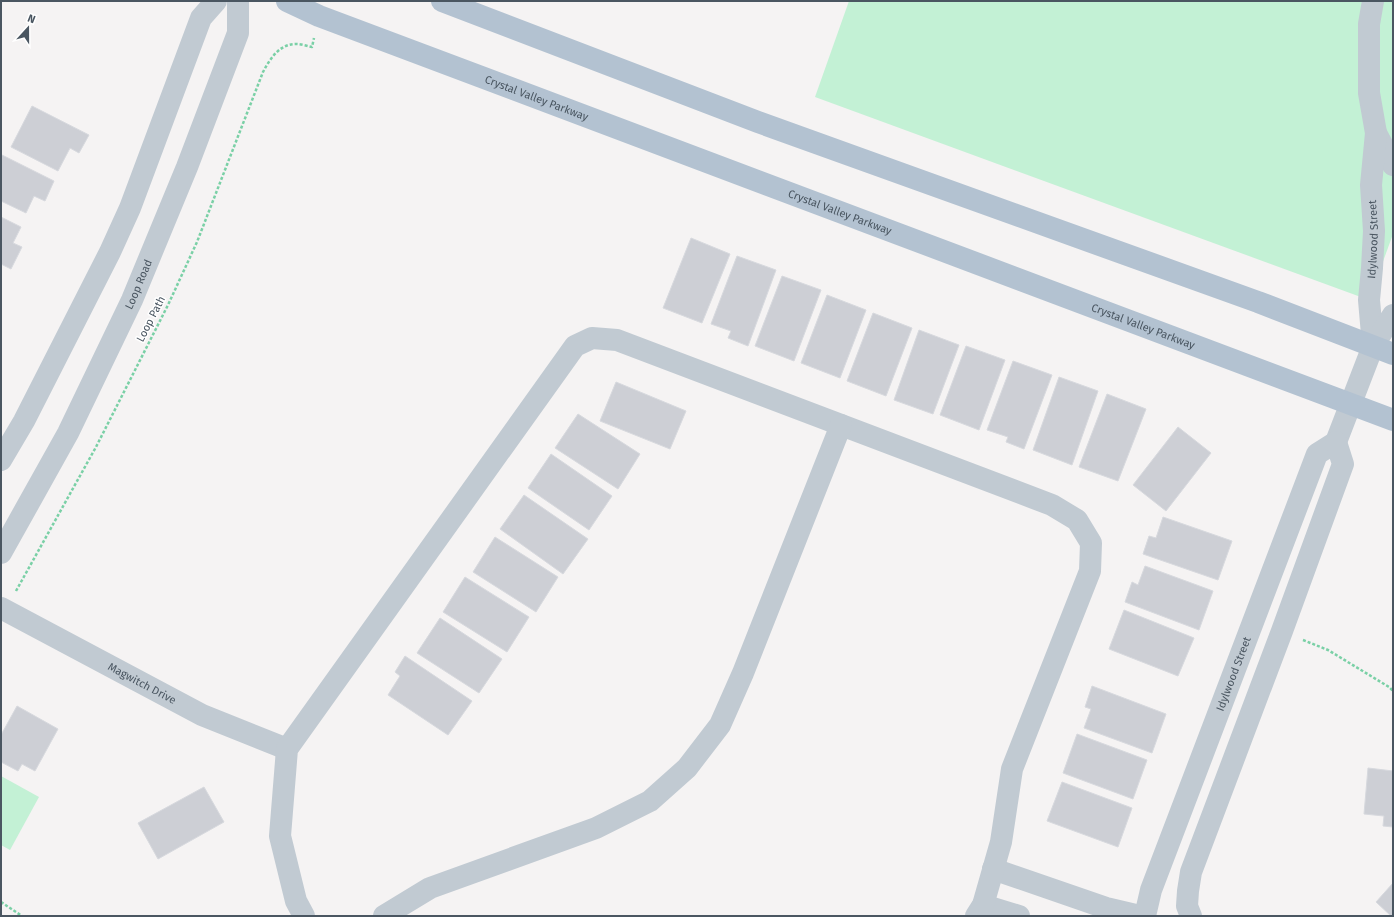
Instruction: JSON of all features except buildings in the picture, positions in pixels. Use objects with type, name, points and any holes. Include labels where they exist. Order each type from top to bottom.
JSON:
[{"type":"main road","name":"Crystal Valley Parkway","points":[[287,1],[319,16],[1393,420]]},
{"type":"main road","points":[[442,1],[758,122],[1258,302],[1393,354]]},
{"type":"street","points":[[1,460],[24,421],[110,252],[130,208],[201,18],[216,1]]},
{"type":"street","name":"Loop Road","points":[[1,553],[68,433],[132,300],[187,167],[238,33],[238,1]]},
{"type":"street","name":"Idylwood Street","points":[[1373,1],[1369,24],[1369,93],[1376,133],[1370,185],[1374,231],[1369,300],[1373,346]]},
{"type":"street","name":"Idylwood Street","points":[[1376,133],[1393,165]]},
{"type":"street","name":"Idylwood Street","points":[[1145,916],[1151,890],[1317,454],[1336,442],[1373,346],[1393,315]]},
{"type":"street","points":[[304,916],[296,901],[280,836],[287,749],[575,346],[592,338],[617,340],[1052,505],[1077,520],[1091,543],[1090,571],[1012,769],[1001,842],[979,910],[1019,916]]},
{"type":"street","points":[[384,916],[430,888],[596,828],[650,801],[687,768],[720,725],[743,673],[841,425]]},
{"type":"street","points":[[1190,916],[1187,906],[1191,872],[1343,464],[1336,442]]},
{"type":"street","name":"Magwitch Drive","points":[[3,609],[202,715],[287,749]]},
{"type":"street","points":[[993,869],[1106,908],[1140,916]]},
{"type":"path","name":"Loop Path","points":[[3,609],[99,441],[168,305],[197,242],[269,60],[285,46],[296,44],[312,47]]},
{"type":"path","points":[[1282,631],[1328,650],[1389,687],[1393,691]]},
{"type":"path","points":[[1,902],[22,916]]},
{"type":"green space","points":[[849,1],[1393,1],[1393,234],[1369,300],[815,97]]},
{"type":"green space","points":[[1,776],[39,797],[10,850],[1,845]]}]
